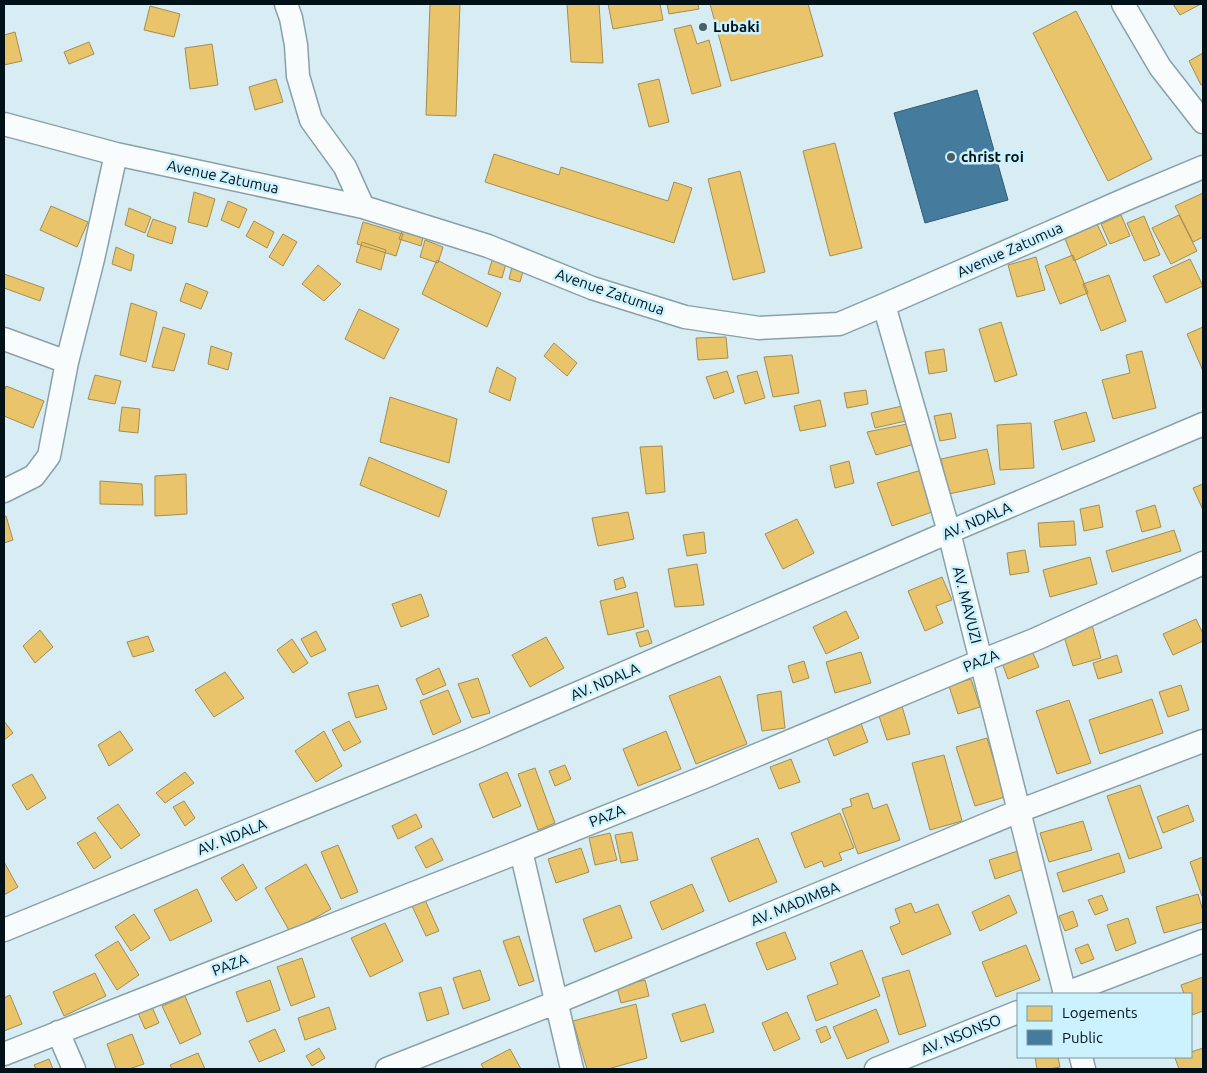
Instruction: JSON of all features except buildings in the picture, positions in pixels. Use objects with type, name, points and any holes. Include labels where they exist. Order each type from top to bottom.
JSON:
[{"type":"street","points":[[1123,4],[1160,67],[1203,122]]},
{"type":"street","points":[[285,8],[296,45],[298,76],[311,120],[345,167],[363,207]]},
{"type":"street","name":"Avenue Zatumua","points":[[4,124],[116,154],[363,207],[488,246],[592,288],[685,317],[759,328],[839,324],[1203,167]]},
{"type":"street","points":[[4,491],[34,476],[49,456],[67,362],[93,259],[116,154]]},
{"type":"street","name":"AV. MAVUZI","points":[[884,305],[950,532],[1064,993]]},
{"type":"street","points":[[4,339],[67,362]]},
{"type":"street","name":"AV. NDALA","points":[[4,930],[472,739],[1203,424]]},
{"type":"street","name":"PAZA","points":[[4,1054],[702,778],[1034,640],[1203,564]]},
{"type":"street","name":"AV. MADIMBA","points":[[387,1069],[557,1002],[1019,811],[1203,741]]},
{"type":"street","points":[[521,851],[572,1069]]},
{"type":"street","points":[[1067,993],[1203,941]]},
{"type":"street","name":"AV. NSONSO","points":[[876,1069],[1017,1012]]},
{"type":"street","points":[[58,1032],[74,1069]]},
{"type":"place","name":"Lubaki","points":[[703,27]]},
{"type":"place","name":"christ roi","points":[[951,157]]}]
